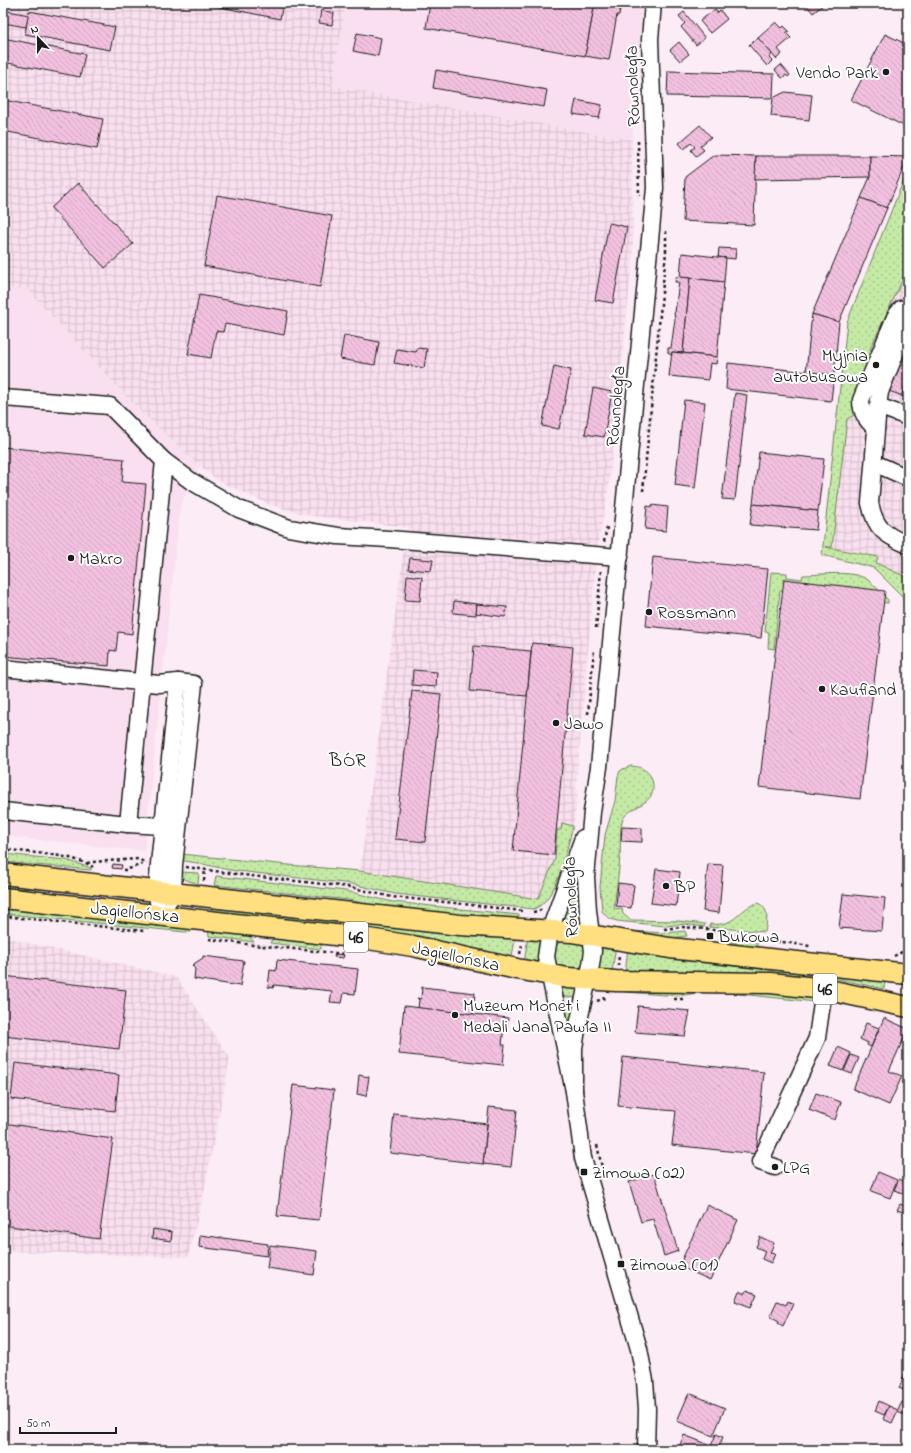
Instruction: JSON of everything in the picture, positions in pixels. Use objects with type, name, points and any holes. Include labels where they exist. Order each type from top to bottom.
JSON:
[{"type":"main road","name":"Jagiellońska","points":[[3,874],[460,925],[550,930],[670,948],[902,967]]},
{"type":"main road","name":"Jagiellońska","points":[[3,912],[160,915],[362,938],[413,946],[549,975],[588,980],[771,983],[824,989],[908,1007]]},
{"type":"street","name":"Równoległa","points":[[574,1091],[574,1048],[593,951],[590,935],[586,877],[592,812],[599,767],[655,188],[650,39],[653,3]]},
{"type":"street","points":[[876,429],[870,424],[863,414],[861,400],[895,317],[901,309],[908,308]]},
{"type":"street","points":[[908,322],[880,392],[870,503],[874,520],[884,532],[890,537],[908,545]]},
{"type":"street","points":[[3,398],[110,406],[164,461],[191,481],[239,509],[289,528],[338,536],[389,538],[620,557]]},
{"type":"street","points":[[878,406],[908,418]]},
{"type":"street","points":[[128,824],[164,461]]},
{"type":"street","points":[[874,463],[908,478]]},
{"type":"street","points":[[3,668],[159,684],[178,682],[194,684],[174,865],[165,892],[160,915]]},
{"type":"street","points":[[165,892],[162,826],[178,682]]},
{"type":"street","points":[[3,811],[128,824],[162,826]]},
{"type":"street","name":"Równoległa","points":[[574,1091],[546,957],[550,930],[592,812]]},
{"type":"street","points":[[775,1167],[760,1162],[817,1038],[824,989]]},
{"type":"street","points":[[574,1091],[583,1158],[639,1349],[645,1380],[648,1409],[646,1450]]},
{"type":"path","points":[[596,628],[601,567]]},
{"type":"path","points":[[588,717],[594,650]]},
{"type":"path","points":[[3,847],[12,850],[68,858],[99,868]]},
{"type":"path","points":[[3,851],[12,850]]},
{"type":"path","points":[[87,863],[138,860],[145,862],[126,870],[119,870]]},
{"type":"path","points":[[179,865],[205,870],[349,887],[392,898],[455,903],[526,912]]},
{"type":"path","points":[[203,884],[205,870]]},
{"type":"path","points":[[531,912],[539,911],[546,905]]},
{"type":"path","points":[[3,912],[150,932]]},
{"type":"path","points":[[659,929],[666,930],[682,927],[762,940],[784,942]]},
{"type":"path","points":[[203,938],[254,945],[352,954]]},
{"type":"path","points":[[520,956],[522,943]]},
{"type":"path","points":[[902,967],[908,949]]},
{"type":"path","points":[[618,967],[619,954]]},
{"type":"path","points":[[595,1003],[612,994]]},
{"type":"path","points":[[596,1139],[604,1173]]},
{"type":"shaded area","points":[[3,3],[346,3],[332,86],[632,140],[633,255],[609,485],[597,549],[576,788],[578,793],[573,826],[555,859],[538,899],[360,871],[407,527],[306,515],[268,504],[217,480],[138,409],[27,289],[3,288]]},
{"type":"shaded area","points":[[346,3],[642,3],[632,140],[332,86]]},
{"type":"shaded area","points":[[908,169],[908,600],[866,562],[822,555],[847,322]]},
{"type":"shaded area","points":[[3,288],[27,289],[138,409],[200,466],[180,506],[144,851],[3,836]]},
{"type":"shaded area","points":[[3,937],[176,977],[230,1058],[203,1196],[188,1257],[3,1251]]},
{"type":"green space","points":[[908,169],[908,268],[870,349],[874,351],[863,381],[854,415],[847,419],[832,547],[826,547],[878,557],[876,563],[908,578],[908,602],[874,568],[822,555],[847,322]]},
{"type":"green space","points":[[771,572],[787,573],[787,577],[802,579],[803,575],[836,573],[854,575],[871,582],[888,600],[888,603],[875,602],[874,600],[780,591],[774,649],[768,648],[769,632],[765,632]]},
{"type":"green space","points":[[631,766],[648,772],[652,780],[653,790],[651,795],[644,803],[626,815],[623,819],[621,827],[620,862],[614,908],[622,909],[623,914],[630,920],[679,921],[705,924],[704,927],[685,924],[665,926],[617,921],[608,918],[602,911],[600,887],[605,835],[615,801],[618,776],[620,771]]},
{"type":"green space","points":[[562,823],[573,826],[560,873],[549,896],[541,905],[533,909],[395,894],[352,884],[229,870],[179,860],[181,854],[360,871],[538,899],[555,859],[557,830],[561,830]]},
{"type":"green space","points":[[3,854],[66,860],[91,868],[91,870],[3,862]]},
{"type":"green space","points":[[578,869],[583,903],[568,901]]},
{"type":"green space","points":[[180,872],[199,873],[198,884],[184,879]]},
{"type":"green space","points":[[216,876],[346,891],[393,902],[519,915],[518,923],[379,907],[349,900],[214,885]]},
{"type":"green space","points":[[3,881],[140,899],[48,889],[3,888]]},
{"type":"green space","points":[[758,903],[762,905],[767,915],[765,932],[709,927],[710,924],[726,923],[745,909]]},
{"type":"green space","points":[[212,904],[516,935],[511,961],[211,913]]},
{"type":"green space","points":[[3,905],[191,924],[191,932],[7,914],[3,913]]},
{"type":"green space","points":[[565,912],[584,915],[584,923],[580,924],[563,921]]},
{"type":"green space","points":[[208,930],[227,930],[239,932],[250,937],[254,942],[209,936]]},
{"type":"green space","points":[[631,931],[666,933],[685,931],[687,936],[663,939],[631,935]]},
{"type":"green space","points":[[528,937],[539,937],[541,942],[539,964],[524,963]]},
{"type":"green space","points":[[728,937],[759,943],[753,948],[726,941]]},
{"type":"green space","points":[[274,938],[308,939],[321,945],[321,949],[270,943]]},
{"type":"green space","points":[[563,940],[580,942],[585,950],[584,964],[576,970],[559,968],[557,964],[554,952],[556,946]]},
{"type":"green space","points":[[601,945],[616,945],[612,973],[596,973],[600,958]]},
{"type":"green space","points":[[628,948],[885,978],[884,989],[838,979],[808,975],[625,974]]},
{"type":"green space","points":[[561,987],[575,987],[578,989],[577,998],[559,996]]},
{"type":"green space","points":[[625,987],[809,994],[816,999],[816,1002],[710,991],[678,996],[625,992]]},
{"type":"green space","points":[[561,1003],[576,1004],[570,1032]]},
{"type":"building","points":[[200,3],[283,3],[280,19]]},
{"type":"building","points":[[430,3],[595,3],[585,56],[426,28]]},
{"type":"building","points":[[595,3],[621,3],[619,15],[617,15],[609,60],[585,56]]},
{"type":"building","points":[[805,3],[820,3],[822,6],[813,13]]},
{"type":"building","points":[[715,9],[717,13],[720,10],[727,19],[710,33],[700,21]]},
{"type":"building","points":[[3,10],[29,15],[26,27],[3,23]]},
{"type":"building","points":[[321,10],[334,13],[332,25],[319,23]]},
{"type":"building","points":[[29,11],[115,27],[110,50],[25,34]]},
{"type":"building","points":[[684,12],[705,38],[696,45],[681,27],[685,23],[679,16]]},
{"type":"building","points":[[776,22],[782,28],[784,26],[789,31],[786,33],[791,38],[778,49],[782,54],[776,59],[758,38]]},
{"type":"building","points":[[357,33],[381,38],[378,56],[353,51]]},
{"type":"building","name":"Vendo Park","points":[[885,34],[908,45],[908,128],[851,100]]},
{"type":"building","points":[[3,38],[85,54],[80,77],[3,62]]},
{"type":"building","points":[[758,38],[772,54],[769,58],[772,61],[767,66],[749,45]]},
{"type":"building","points":[[679,42],[689,54],[680,61],[670,50]]},
{"type":"building","points":[[781,65],[790,75],[788,77],[786,75],[782,78],[775,70]]},
{"type":"building","points":[[436,70],[547,90],[544,107],[433,88]]},
{"type":"building","points":[[668,71],[774,74],[773,98],[667,96]]},
{"type":"building","points":[[785,92],[812,95],[809,120],[771,116],[773,98]]},
{"type":"building","points":[[3,100],[103,119],[97,149],[3,131]]},
{"type":"building","points":[[576,100],[602,105],[599,118],[573,114]]},
{"type":"building","points":[[700,125],[711,137],[700,146],[704,150],[696,156],[691,150],[695,147],[691,143],[684,149],[679,143]]},
{"type":"building","points":[[714,155],[756,156],[754,225],[683,221],[685,177]]},
{"type":"building","points":[[756,156],[870,156],[870,177],[755,179]]},
{"type":"building","points":[[870,156],[908,157],[887,208],[861,198],[870,177]]},
{"type":"building","points":[[78,183],[133,244],[105,268],[51,208]]},
{"type":"building","points":[[217,195],[332,216],[320,287],[204,266]]},
{"type":"building","points":[[861,198],[887,208],[839,322],[812,314]]},
{"type":"building","points":[[609,223],[627,227],[613,303],[595,300]]},
{"type":"building","points":[[719,248],[736,249],[735,259],[718,257]]},
{"type":"building","points":[[682,253],[726,258],[724,282],[680,277]]},
{"type":"building","points":[[680,276],[690,278],[683,353],[672,352],[671,355],[668,353],[668,348],[671,348],[675,319],[674,313],[679,282],[675,282],[676,277]]},
{"type":"building","points":[[690,278],[724,282],[717,357],[683,353]]},
{"type":"building","points":[[199,295],[288,311],[284,335],[225,324],[223,332],[216,331],[211,358],[188,354]]},
{"type":"building","points":[[812,314],[839,322],[834,375],[806,372]]},
{"type":"building","points":[[344,335],[379,342],[375,365],[340,359]]},
{"type":"building","points":[[908,344],[908,398],[889,391]]},
{"type":"building","points":[[417,348],[427,349],[424,368],[394,363],[397,349],[416,352]]},
{"type":"building","points":[[672,352],[717,357],[716,364],[710,363],[708,380],[669,376]]},
{"type":"building","points":[[728,363],[834,375],[831,401],[726,389]]},
{"type":"building","points":[[554,366],[571,370],[559,429],[542,426]]},
{"type":"building","points":[[908,380],[908,398],[901,396]]},
{"type":"building","points":[[593,388],[612,392],[604,437],[585,434]]},
{"type":"building","points":[[735,393],[747,395],[735,500],[722,499]]},
{"type":"building","points":[[684,400],[705,402],[695,488],[675,485]]},
{"type":"building","name":"Makro","points":[[3,447],[124,459],[122,482],[146,484],[132,634],[118,632],[116,651],[110,650],[109,666],[3,656]]},
{"type":"building","points":[[759,452],[824,459],[818,511],[753,504]]},
{"type":"building","points":[[753,504],[818,511],[816,530],[750,525]]},
{"type":"building","points":[[652,505],[668,507],[666,531],[645,529],[647,506],[652,507]]},
{"type":"building","points":[[653,557],[768,569],[761,638],[646,626]]},
{"type":"building","points":[[410,558],[433,560],[431,571],[408,569]]},
{"type":"building","points":[[407,575],[422,577],[420,601],[405,600]]},
{"type":"building","name":"Kaufland","points":[[784,579],[885,591],[860,799],[759,787]]},
{"type":"building","points":[[454,601],[477,604],[476,615],[453,613]]},
{"type":"building","points":[[477,604],[507,607],[505,617],[476,613]]},
{"type":"building","points":[[532,643],[573,647],[554,855],[513,851]]},
{"type":"building","points":[[474,646],[531,651],[527,696],[470,691]]},
{"type":"building","points":[[413,670],[437,672],[436,687],[412,685]]},
{"type":"building","points":[[412,691],[441,694],[425,842],[395,839]]},
{"type":"building","points":[[622,827],[642,828],[642,842],[621,841]]},
{"type":"building","points":[[113,864],[122,865],[121,869],[112,868]]},
{"type":"building","points":[[708,864],[723,865],[719,913],[703,911]]},
{"type":"building","points":[[656,869],[680,872],[676,906],[651,903]]},
{"type":"building","points":[[618,883],[634,885],[631,908],[616,906]]},
{"type":"building","points":[[843,894],[885,898],[882,931],[839,928]]},
{"type":"building","points":[[335,954],[344,955],[343,958],[334,957]]},
{"type":"building","points":[[203,956],[244,961],[240,986],[194,979],[195,969],[192,965],[203,958]]},
{"type":"building","points":[[277,960],[358,969],[355,994],[344,993],[342,1003],[330,1002],[332,991],[274,985],[273,988],[268,987],[270,970],[276,971]]},
{"type":"building","points":[[3,976],[126,990],[119,1049],[3,1036]]},
{"type":"building","points":[[422,987],[475,993],[474,1004],[478,1006],[474,1006],[473,1014],[418,1008],[419,1000],[417,998],[421,999]]},
{"type":"building","points":[[404,1006],[508,1018],[507,1027],[504,1026],[502,1045],[505,1045],[503,1065],[399,1054]]},
{"type":"building","points":[[638,1006],[690,1011],[685,1036],[635,1032]]},
{"type":"building","points":[[884,1018],[908,1029],[889,1071],[902,1076],[889,1105],[853,1089]]},
{"type":"building","points":[[866,1023],[879,1028],[871,1047],[867,1045],[868,1043],[860,1039]]},
{"type":"building","points":[[838,1047],[851,1053],[843,1071],[830,1066]]},
{"type":"building","points":[[851,1055],[859,1058],[852,1074],[844,1071]]},
{"type":"building","points":[[623,1057],[764,1072],[756,1154],[672,1145],[676,1111],[618,1106]]},
{"type":"building","points":[[15,1063],[119,1075],[115,1111],[11,1099]]},
{"type":"building","points":[[359,1075],[369,1077],[366,1096],[357,1094]]},
{"type":"building","points":[[293,1085],[334,1090],[319,1220],[277,1216]]},
{"type":"building","points":[[816,1093],[841,1102],[835,1120],[809,1110]]},
{"type":"building","points":[[489,1107],[517,1110],[511,1167],[483,1164]]},
{"type":"building","points":[[394,1114],[487,1124],[483,1164],[390,1153]]},
{"type":"building","points":[[3,1123],[113,1139],[99,1239],[3,1225]]},
{"type":"building","points":[[878,1172],[897,1180],[890,1198],[871,1191]]},
{"type":"building","points":[[654,1174],[678,1251],[664,1256],[653,1219],[641,1222],[629,1182]]},
{"type":"building","points":[[899,1179],[908,1183],[908,1195],[894,1190]]},
{"type":"building","points":[[900,1204],[905,1206],[903,1212],[897,1210]]},
{"type":"building","points":[[707,1205],[738,1220],[710,1280],[679,1266]]},
{"type":"building","points":[[153,1229],[172,1232],[171,1241],[152,1238]]},
{"type":"building","points":[[906,1233],[908,1233],[908,1245],[902,1243]]},
{"type":"building","points":[[200,1235],[268,1244],[267,1256],[199,1247]]},
{"type":"building","points":[[760,1237],[774,1243],[770,1253],[775,1254],[771,1263],[762,1259],[765,1251],[756,1247]]},
{"type":"building","points":[[270,1245],[317,1251],[314,1275],[267,1268]]},
{"type":"building","points":[[747,1290],[757,1294],[751,1307],[735,1301],[739,1291],[745,1294]]},
{"type":"building","points":[[777,1301],[786,1305],[788,1301],[793,1304],[783,1326],[778,1323],[779,1321],[770,1316]]},
{"type":"building","points":[[906,1371],[908,1372],[908,1387],[906,1391],[899,1388]]},
{"type":"building","points":[[689,1393],[725,1408],[713,1436],[677,1421]]},
{"type":"building","points":[[879,1401],[889,1406],[884,1415],[875,1411]]},
{"type":"building","points":[[902,1402],[908,1405],[908,1416],[897,1412]]},
{"type":"building","points":[[889,1406],[898,1410],[892,1423],[883,1419]]},
{"type":"building","points":[[716,1434],[723,1437],[718,1449],[711,1446]]},
{"type":"building","points":[[684,1435],[707,1444],[705,1450],[678,1450]]},
{"type":"place","name":"Vendo Park","points":[[886,72]]},
{"type":"place","name":"Myjnia autobusowa","points":[[876,365]]},
{"type":"place","name":"Makro","points":[[71,558]]},
{"type":"place","name":"Rossmann","points":[[649,612]]},
{"type":"place","name":"Kaufland","points":[[822,689]]},
{"type":"place","name":"Jawo","points":[[556,723]]},
{"type":"place","name":"BP","points":[[666,886]]},
{"type":"place","name":"Bukowa","points":[[710,936]]},
{"type":"place","name":"Muzeum Monet i Medali Jana Pawła II","points":[[455,1015]]},
{"type":"place","name":"LPG","points":[[775,1167]]},
{"type":"place","name":"Zimowa (02)","points":[[584,1172]]},
{"type":"place","name":"Zimowa (01)","points":[[621,1264]]},
{"type":"district","name":"BÓR","points":[[348,759]]}]
